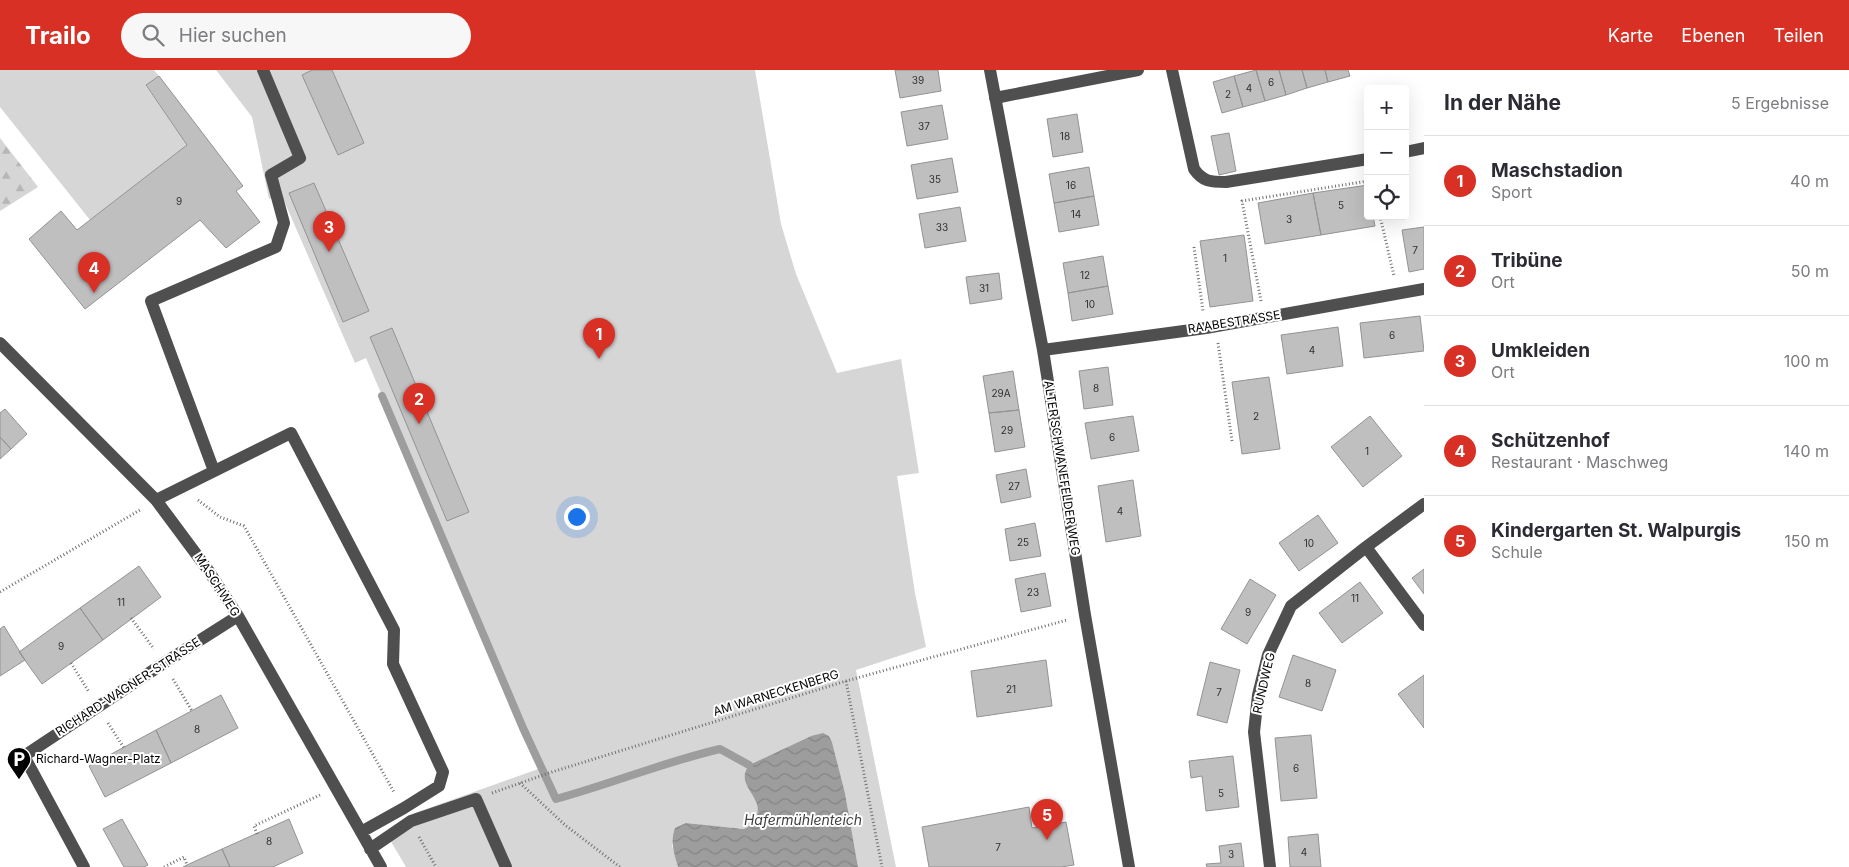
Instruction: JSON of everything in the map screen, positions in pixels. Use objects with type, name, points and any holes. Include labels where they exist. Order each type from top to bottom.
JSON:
[{"type":"street","points":[[214,471],[151,301],[276,247],[284,223],[271,176],[300,158],[263,70]]},
{"type":"street","name":"ALTER SCHWANEFELDER WEG","points":[[990,70],[1043,350],[1085,615],[1129,867]]},
{"type":"street","points":[[995,98],[1138,70]]},
{"type":"street","points":[[1172,70],[1194,169],[1201,179],[1210,182],[1226,182],[1364,160]]},
{"type":"street","points":[[1409,151],[1424,148]]},
{"type":"street","name":"RAABESTRASSE","points":[[1043,350],[1210,327],[1424,289]]},
{"type":"street","name":"MASCHWEG","points":[[1,347],[156,500],[208,570],[238,616],[381,867]]},
{"type":"street","points":[[156,500],[291,433],[394,630],[393,664],[443,772],[440,786],[360,832]]},
{"type":"street","name":"RUNDWEG","points":[[1270,867],[1254,732],[1258,695],[1268,655],[1291,606],[1424,504]]},
{"type":"street","points":[[1366,547],[1424,625]]},
{"type":"street","name":"RICHARD-WAGNER-STRASSE","points":[[84,867],[24,756],[238,616]]},
{"type":"street","points":[[370,849],[411,821],[476,799],[506,867]]},
{"type":"path","points":[[1264,317],[1242,201],[1364,182]]},
{"type":"path","points":[[1381,220],[1398,294]]},
{"type":"path","points":[[1194,247],[1232,441]]},
{"type":"path","points":[[182,487],[220,517],[244,526],[404,808]]},
{"type":"path","points":[[0,592],[156,500]]},
{"type":"path","name":"AM WARNECKENBERG","points":[[476,799],[552,772],[846,681],[1085,615]]},
{"type":"path","points":[[131,618],[164,663],[192,711]]},
{"type":"path","points":[[71,663],[124,748]]},
{"type":"path","points":[[846,681],[882,867]]},
{"type":"path","points":[[520,783],[565,824],[620,867]]},
{"type":"path","points":[[257,834],[254,826],[336,787]]},
{"type":"path","points":[[411,821],[436,867]]},
{"type":"path","points":[[164,867],[184,857],[187,865]]},
{"type":"green space","points":[[0,70],[154,70],[159,76],[146,86],[187,145],[90,220],[0,107]]},
{"type":"green space","points":[[216,70],[755,70],[781,224],[796,274],[837,373],[901,359],[919,473],[897,476],[915,593],[926,647],[856,670],[896,867],[858,867],[845,793],[832,742],[829,736],[811,736],[749,765],[746,770],[745,780],[757,804],[756,822],[744,829],[686,823],[672,845],[678,867],[406,867],[386,833],[415,813],[541,768],[366,358],[355,363],[281,194],[269,199],[252,117]]},
{"type":"green space","points":[[0,138],[38,187],[0,211]]},
{"type":"water","name":"Hafermühlenteich","points":[[823,733],[829,736],[832,742],[845,793],[858,867],[678,867],[673,843],[675,828],[686,823],[744,829],[756,822],[757,804],[745,780],[746,770],[749,765],[811,736]]},
{"type":"building","points":[[312,70],[332,70],[364,143],[338,155],[302,75]]},
{"type":"building","points":[[895,70],[938,70],[941,91],[900,98]]},
{"type":"building","points":[[1256,70],[1265,101],[1243,107],[1234,76]]},
{"type":"building","points":[[1256,70],[1279,70],[1286,95],[1265,101]]},
{"type":"building","points":[[1279,70],[1302,70],[1307,88],[1286,95]]},
{"type":"building","points":[[1302,70],[1325,70],[1328,82],[1307,88]]},
{"type":"building","points":[[1325,70],[1348,70],[1350,76],[1328,82]]},
{"type":"building","points":[[159,76],[243,186],[236,191],[260,222],[226,248],[200,220],[85,309],[29,239],[61,211],[77,230],[187,145],[146,85]]},
{"type":"building","points":[[1234,76],[1243,107],[1222,113],[1213,82]]},
{"type":"building","points":[[942,105],[948,139],[907,146],[901,112]]},
{"type":"building","points":[[1077,114],[1083,152],[1053,157],[1047,119]]},
{"type":"building","points":[[1229,133],[1236,171],[1219,175],[1211,136]]},
{"type":"building","points":[[952,158],[958,192],[917,199],[911,165]]},
{"type":"building","points":[[1089,167],[1094,196],[1054,203],[1049,174]]},
{"type":"building","points":[[314,183],[369,311],[343,322],[289,193]]},
{"type":"building","points":[[1364,186],[1364,220],[1374,220],[1375,226],[1321,235],[1313,193]]},
{"type":"building","points":[[1313,193],[1321,235],[1265,244],[1258,203]]},
{"type":"building","points":[[1094,196],[1099,225],[1059,232],[1054,203]]},
{"type":"building","points":[[960,207],[966,241],[925,248],[919,214]]},
{"type":"building","points":[[1424,227],[1424,269],[1409,272],[1402,230]]},
{"type":"building","points":[[1244,235],[1253,301],[1210,307],[1200,241]]},
{"type":"building","points":[[1103,256],[1108,286],[1068,293],[1063,263]]},
{"type":"building","points":[[999,273],[1002,299],[970,304],[966,277]]},
{"type":"building","points":[[1108,286],[1113,314],[1072,321],[1068,293]]},
{"type":"building","points":[[1420,316],[1424,351],[1364,358],[1360,323]]},
{"type":"building","points":[[1338,327],[1343,366],[1287,374],[1281,335]]},
{"type":"building","points":[[392,328],[469,512],[447,521],[370,337]]},
{"type":"building","points":[[1108,367],[1113,405],[1084,409],[1079,371]]},
{"type":"building","points":[[1013,371],[1019,410],[989,413],[983,376]]},
{"type":"building","points":[[1269,377],[1280,449],[1242,454],[1232,382]]},
{"type":"building","points":[[5,409],[27,434],[11,449],[0,437],[0,413]]},
{"type":"building","points":[[1019,410],[1025,447],[995,452],[989,413]]},
{"type":"building","points":[[1133,416],[1139,451],[1091,459],[1085,423]]},
{"type":"building","points":[[1370,416],[1402,456],[1363,487],[1331,447]]},
{"type":"building","points":[[0,437],[11,449],[0,459]]},
{"type":"building","points":[[1026,469],[1031,497],[1001,503],[996,475]]},
{"type":"building","points":[[1133,480],[1141,536],[1106,542],[1098,486]]},
{"type":"building","points":[[1318,515],[1338,543],[1299,571],[1279,543]]},
{"type":"building","points":[[1035,523],[1041,556],[1010,561],[1005,529]]},
{"type":"building","points":[[139,566],[161,597],[103,640],[80,608]]},
{"type":"building","points":[[1424,569],[1424,594],[1412,578]]},
{"type":"building","points":[[1045,573],[1051,606],[1021,612],[1015,579]]},
{"type":"building","points":[[1250,579],[1276,595],[1247,644],[1221,629]]},
{"type":"building","points":[[1360,582],[1383,613],[1342,643],[1319,613]]},
{"type":"building","points":[[80,608],[103,640],[42,684],[19,652]]},
{"type":"building","points":[[4,626],[25,660],[0,676],[0,629]]},
{"type":"building","points":[[1293,655],[1336,670],[1322,711],[1279,697]]},
{"type":"building","points":[[1046,660],[1052,706],[977,717],[971,671]]},
{"type":"building","points":[[1210,662],[1240,670],[1227,723],[1197,715]]},
{"type":"building","points":[[1424,675],[1424,728],[1398,694]]},
{"type":"building","points":[[221,695],[238,728],[171,763],[156,730]]},
{"type":"building","points":[[156,730],[171,763],[105,797],[89,766]]},
{"type":"building","points":[[1311,735],[1317,798],[1281,801],[1275,738]]},
{"type":"building","points":[[1233,756],[1239,807],[1206,811],[1202,776],[1191,778],[1189,761]]},
{"type":"building","points":[[1029,807],[1032,828],[1066,822],[1074,865],[1061,867],[929,867],[922,827]]},
{"type":"building","points":[[122,819],[148,865],[144,867],[124,867],[103,829]]},
{"type":"building","points":[[289,819],[303,853],[273,867],[230,867],[222,849]]},
{"type":"building","points":[[1318,834],[1321,867],[1290,867],[1288,837]]},
{"type":"building","points":[[1241,843],[1244,867],[1207,867],[1206,864],[1221,863],[1219,846]]},
{"type":"building","points":[[222,849],[230,867],[183,867],[187,865]]},
{"type":"waterway","points":[[382,396],[523,728],[556,799],[678,760],[720,749],[749,765]]},
{"type":"place","name":"Umkleiden","points":[[329,252]]},
{"type":"place","name":"Schützenhof","points":[[94,293]]},
{"type":"place","name":"Maschstadion","points":[[599,359]]},
{"type":"place","name":"Tribüne","points":[[419,424]]},
{"type":"place","name":"Richard-Wagner-Platz","points":[[19,780]]},
{"type":"place","name":"Kindergarten St. Walpurgis","points":[[1047,840]]}]
